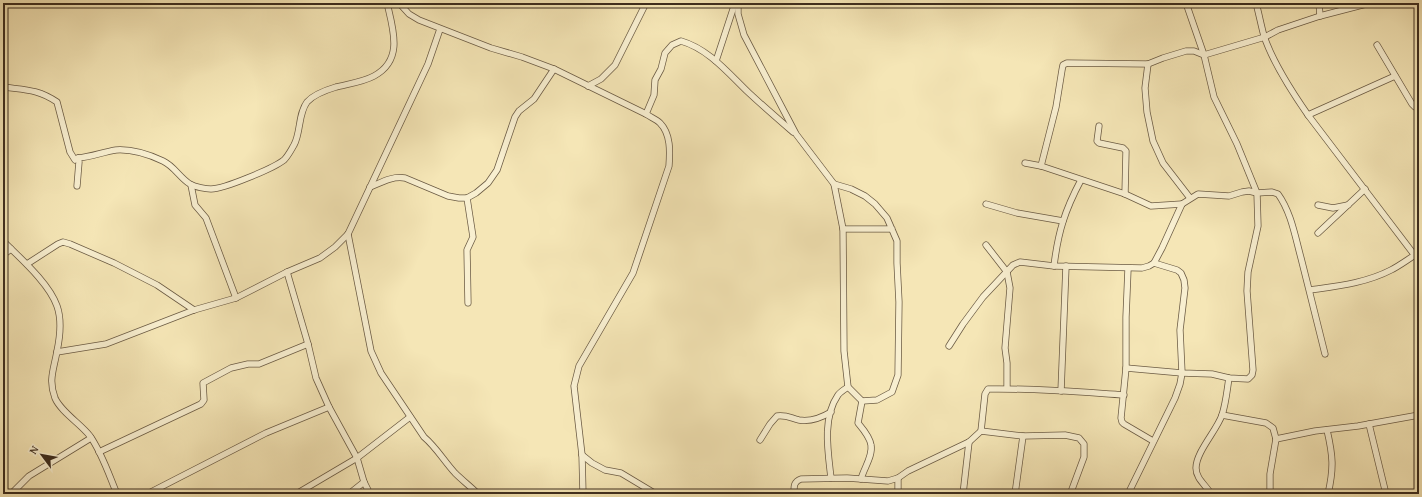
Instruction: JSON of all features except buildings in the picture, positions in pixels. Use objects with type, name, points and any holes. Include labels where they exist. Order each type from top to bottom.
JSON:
[{"type":"street","points":[[3,87],[35,91],[46,95],[57,102],[70,152],[74,160],[117,150],[138,152],[163,161],[177,171],[191,185],[212,189],[247,178],[275,166],[284,160],[294,145],[298,135],[302,111],[307,102],[313,96],[373,77],[382,70],[389,62],[394,47],[394,34],[387,3]]},
{"type":"street","points":[[399,3],[409,14],[440,30],[554,69],[646,114],[660,123],[668,138],[670,152],[669,166],[633,273],[579,366],[576,375],[574,386],[582,455],[583,494]]},
{"type":"street","points":[[588,86],[601,79],[615,65],[646,3]]},
{"type":"street","points":[[716,61],[737,3]]},
{"type":"street","points":[[737,3],[738,14],[744,35],[796,134],[834,184],[843,229],[844,351],[848,387],[862,401],[877,400],[892,392],[898,375],[900,302],[897,241],[886,218],[865,196],[851,189],[834,184]]},
{"type":"street","points":[[1126,368],[1212,374],[1229,378],[1248,379],[1252,375],[1253,370],[1247,291],[1248,272],[1258,226],[1257,194],[1237,144],[1214,98],[1204,55],[1186,3]]},
{"type":"street","points":[[1256,3],[1264,37],[1278,67],[1308,115],[1419,260]]},
{"type":"street","points":[[1319,3],[1320,16]]},
{"type":"street","points":[[1041,166],[1056,107],[1058,86],[1063,65],[1067,63],[1148,64],[1186,51],[1194,51],[1204,55],[1264,37],[1278,30],[1320,16],[1370,3]]},
{"type":"street","points":[[57,352],[106,344],[194,310],[236,298],[287,272],[320,258],[335,247],[348,234],[428,64],[440,30]]},
{"type":"street","points":[[646,114],[654,95],[655,80],[661,69],[665,53],[672,45],[681,41],[689,43],[716,61],[749,93],[796,134]]},
{"type":"street","points":[[1377,45],[1412,104],[1415,107],[1419,107]]},
{"type":"street","points":[[1148,64],[1145,88],[1147,112],[1153,141],[1162,163],[1190,198]]},
{"type":"street","points":[[370,187],[392,178],[399,177],[405,178],[448,196],[467,198],[476,193],[488,183],[497,170],[515,117],[537,96],[554,69]]},
{"type":"street","points":[[1308,115],[1395,76]]},
{"type":"street","points":[[1099,126],[1097,141],[1099,143],[1123,148],[1126,151],[1125,194]]},
{"type":"street","points":[[77,186],[78,158]]},
{"type":"street","points":[[1025,163],[1041,166],[1125,194],[1151,206],[1182,204]]},
{"type":"street","points":[[1054,266],[1058,238],[1066,210],[1081,180]]},
{"type":"street","points":[[191,185],[195,206],[206,218],[236,298]]},
{"type":"street","points":[[1318,233],[1365,190]]},
{"type":"street","points":[[949,346],[963,324],[983,298],[1013,265],[1020,262],[1054,266],[1142,268],[1154,263],[1182,204],[1190,198],[1198,194],[1229,196],[1242,192],[1257,194],[1272,192],[1278,194],[1282,199],[1293,227],[1325,354]]},
{"type":"street","points":[[467,198],[473,237],[467,250],[468,303]]},
{"type":"street","points":[[986,204],[1063,221]]},
{"type":"street","points":[[1318,206],[1333,208],[1348,205]]},
{"type":"street","points":[[843,229],[892,230]]},
{"type":"street","points":[[348,234],[371,351],[381,373],[424,437],[432,444],[455,473],[478,494]]},
{"type":"street","points":[[3,241],[27,264],[52,295],[57,306],[60,335],[51,374],[56,400],[62,409],[84,428],[91,438],[99,452],[117,494]]},
{"type":"street","points":[[27,264],[63,242],[114,263],[157,285],[194,310]]},
{"type":"street","points":[[986,246],[1007,272],[1010,288],[1005,348],[1007,363],[1007,388]]},
{"type":"street","points":[[3,255],[11,249]]},
{"type":"street","points":[[1310,290],[1365,280],[1391,270],[1415,255]]},
{"type":"street","points":[[1128,494],[1175,398],[1182,373],[1180,330],[1184,280],[1177,270],[1154,263]]},
{"type":"street","points":[[1061,391],[1066,266]]},
{"type":"street","points":[[1128,268],[1126,368],[1121,418],[1122,422],[1153,441]]},
{"type":"street","points":[[287,272],[308,344],[316,378],[329,407],[357,458],[364,482],[370,494]]},
{"type":"street","points":[[99,452],[201,404],[204,400],[202,383],[231,368],[248,364],[259,364],[308,344]]},
{"type":"street","points":[[1211,494],[1208,488],[1199,479],[1196,468],[1200,454],[1222,415],[1229,378]]},
{"type":"street","points":[[831,478],[826,438],[831,412],[838,394],[848,387]]},
{"type":"street","points":[[794,494],[794,485],[801,479],[831,478],[888,480],[898,478],[908,471],[969,442],[980,431],[986,392],[988,389],[1007,388],[1124,395]]},
{"type":"street","points":[[861,479],[870,457],[872,446],[858,423],[862,401]]},
{"type":"street","points":[[146,494],[266,433],[329,407]]},
{"type":"street","points":[[760,440],[777,416],[786,415],[799,420],[814,420],[831,412]]},
{"type":"street","points":[[1222,415],[1266,423],[1273,428],[1276,440],[1270,474],[1270,494]]},
{"type":"street","points":[[1276,440],[1315,431],[1369,424],[1419,415]]},
{"type":"street","points":[[296,494],[357,458],[410,417]]},
{"type":"street","points":[[1369,424],[1386,494]]},
{"type":"street","points":[[1327,430],[1332,455],[1332,476],[1328,494]]},
{"type":"street","points":[[980,431],[1023,436],[1065,434],[1079,438],[1084,444],[1084,457],[1071,492],[1066,494]]},
{"type":"street","points":[[1015,494],[1023,436]]},
{"type":"street","points":[[11,494],[29,476],[91,438]]},
{"type":"street","points":[[962,494],[969,442]]},
{"type":"street","points":[[582,455],[592,463],[606,470],[620,473],[656,494]]},
{"type":"street","points":[[898,478],[898,494]]},
{"type":"street","points":[[349,494],[364,482]]}]
